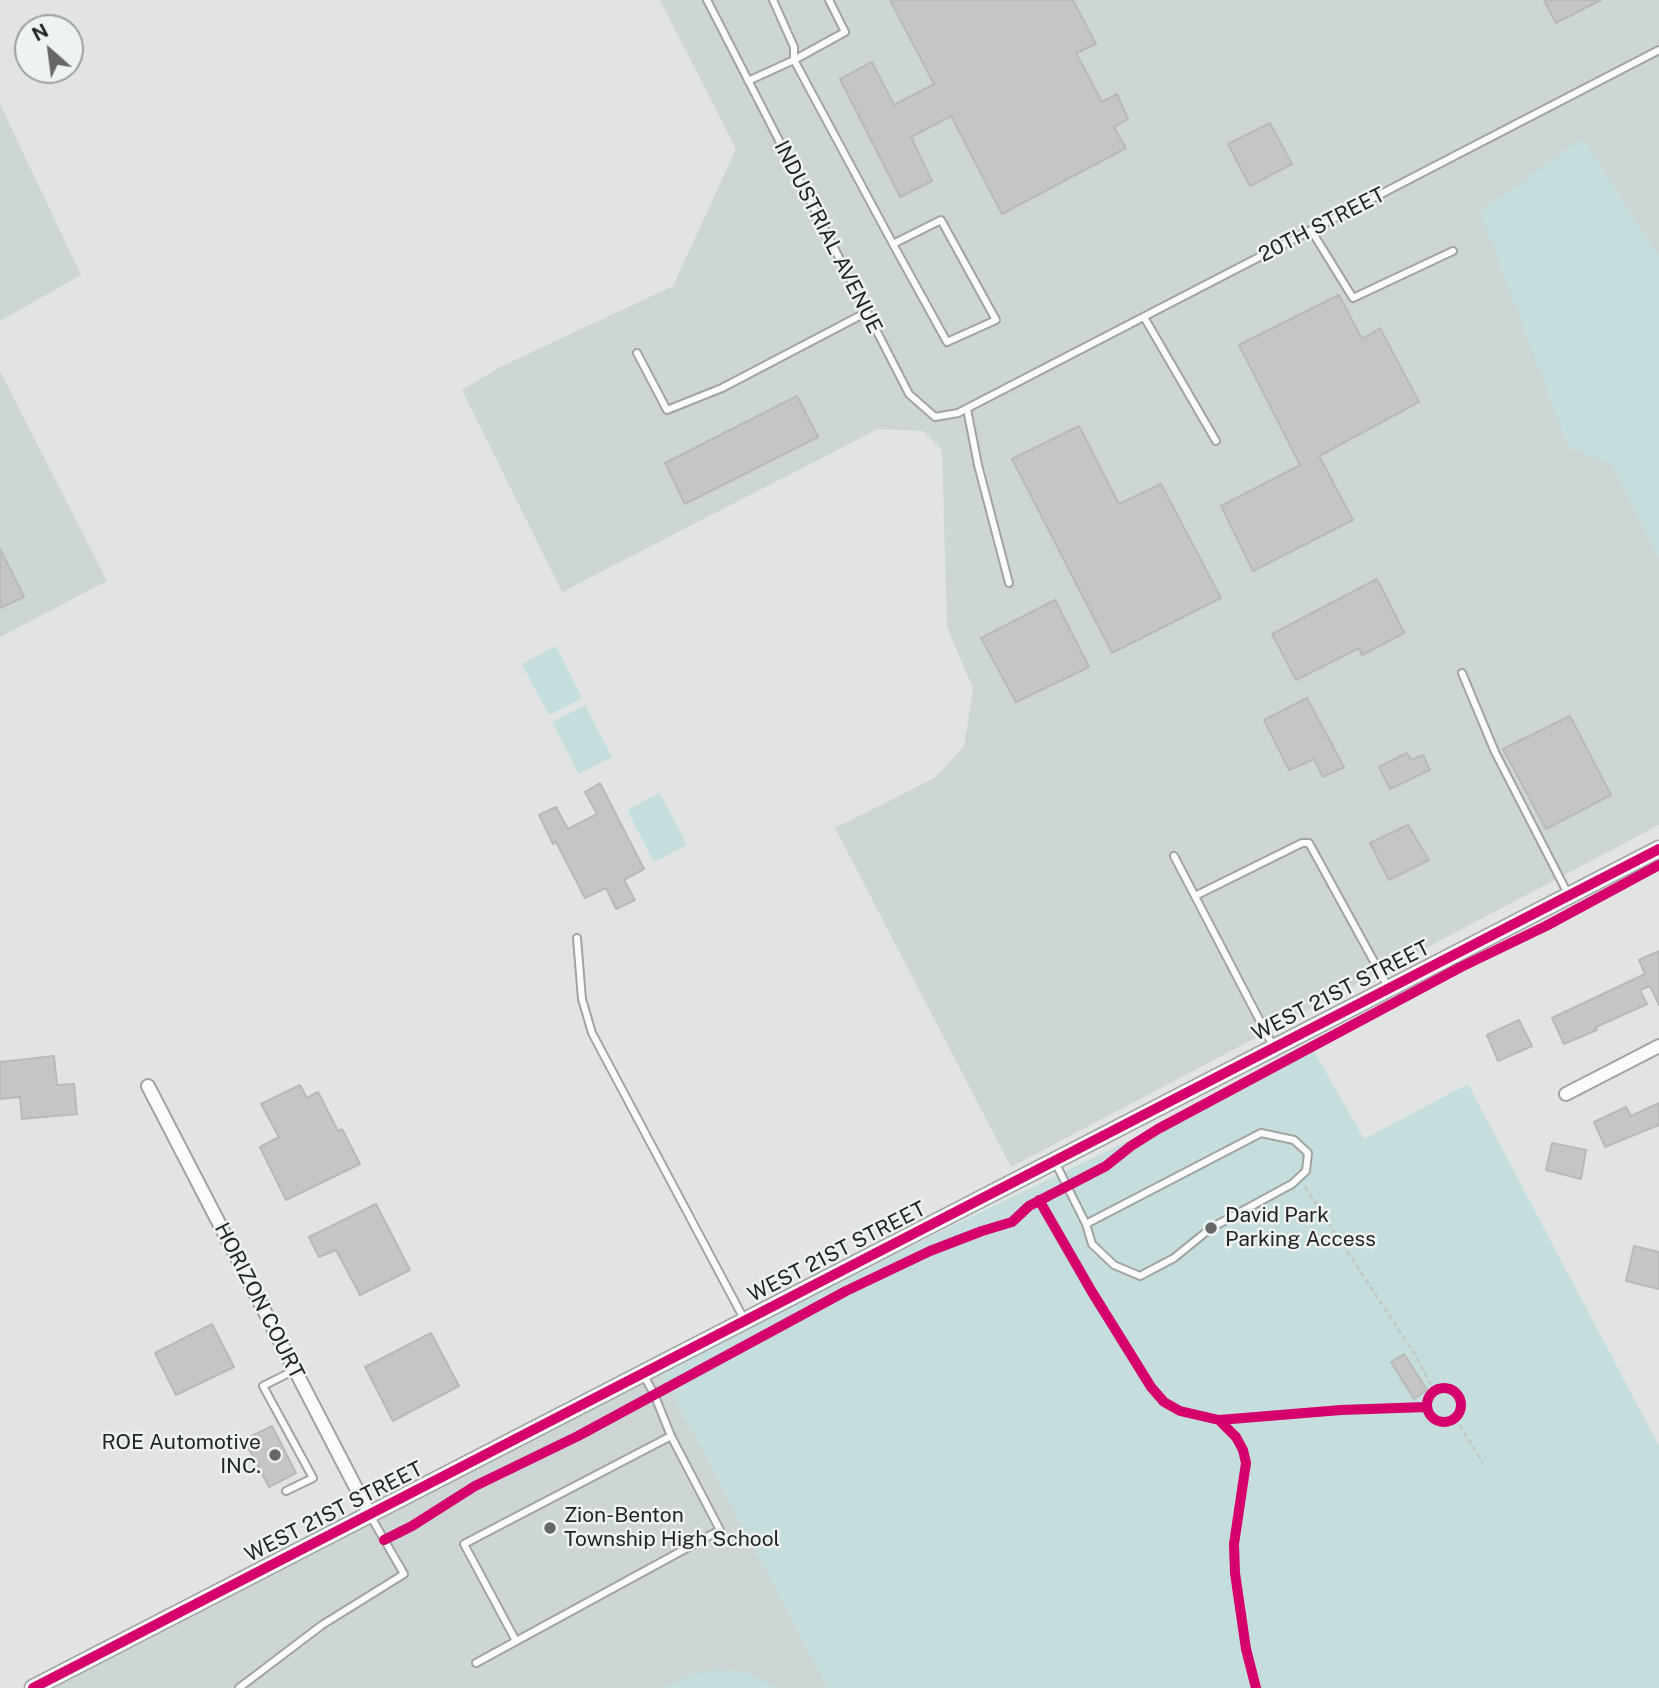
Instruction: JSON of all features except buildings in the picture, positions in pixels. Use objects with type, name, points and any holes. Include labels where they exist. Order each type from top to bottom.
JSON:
[{"type":"street","name":"WEST 21ST STREET","points":[[33,1688],[1659,849]]},
{"type":"street","points":[[1566,1094],[1659,1046]]},
{"type":"street","name":"HORIZON COURT","points":[[148,1086],[370,1515]]},
{"type":"lane","name":"INDUSTRIAL AVENUE","points":[[707,0],[909,394],[935,417],[958,413],[985,399]]},
{"type":"lane","points":[[773,0],[794,47],[794,60],[947,342],[996,320],[941,219],[894,244]]},
{"type":"lane","points":[[748,81],[845,32],[829,0]]},
{"type":"lane","name":"20TH STREET","points":[[985,399],[1659,50]]},
{"type":"lane","points":[[1311,230],[1353,298],[1453,251]]},
{"type":"lane","points":[[636,353],[667,410],[722,388],[867,312]]},
{"type":"lane","points":[[1144,317],[1216,441]]},
{"type":"lane","points":[[967,409],[978,465],[1009,583]]},
{"type":"lane","points":[[1462,673],[1495,752],[1569,895]]},
{"type":"lane","points":[[1195,896],[1302,843],[1309,843],[1388,988]]},
{"type":"lane","points":[[1174,856],[1273,1048]]},
{"type":"lane","points":[[577,938],[582,999],[592,1033],[745,1321]]},
{"type":"lane","points":[[1054,1161],[1086,1224],[1092,1244],[1114,1265],[1140,1276],[1174,1258],[1211,1228],[1292,1184],[1306,1171],[1308,1153],[1294,1140],[1261,1133],[1086,1224]]},
{"type":"lane","points":[[286,1492],[313,1478],[264,1386],[295,1370]]},
{"type":"lane","points":[[476,1663],[720,1530],[671,1436],[643,1374]]},
{"type":"lane","points":[[516,1641],[464,1544],[671,1436]]},
{"type":"lane","points":[[239,1688],[322,1625],[404,1574],[370,1515]]},
{"type":"path","points":[[1298,1179],[1377,1297],[1435,1393]]},
{"type":"path","points":[[1453,1417],[1483,1463]]},
{"type":"shaded area","points":[[660,0],[1659,0],[1659,256],[1582,139],[1611,463],[1659,559],[1659,825],[1011,1167],[835,828],[936,777],[964,746],[973,689],[947,627],[942,450],[923,431],[878,429],[562,592],[462,390],[500,367],[673,286],[736,149]]},
{"type":"shaded area","points":[[0,104],[81,275],[0,321]]},
{"type":"shaded area","points":[[1582,138],[1659,256],[1659,559],[1611,463],[1569,448],[1480,212]]},
{"type":"shaded area","points":[[0,371],[107,581],[0,637]]},
{"type":"shaded area","points":[[556,646],[582,698],[549,715],[522,664]]},
{"type":"shaded area","points":[[585,705],[612,757],[579,774],[552,722]]},
{"type":"shaded area","points":[[660,793],[687,845],[654,862],[627,810]]},
{"type":"shaded area","points":[[1314,1051],[1364,1139],[1468,1084],[1659,1446],[1659,1688],[828,1688],[659,1368]]},
{"type":"shaded area","name":"Zion-Benton Township High School","points":[[659,1368],[828,1688],[53,1688]]},
{"type":"shaded area","points":[[719,1669],[752,1674],[776,1688],[664,1688],[688,1675]]},
{"type":"cycle path","points":[[33,1688],[1659,849]]},
{"type":"cycle path","points":[[384,1540],[412,1526],[475,1486],[578,1436],[846,1291],[930,1251],[1012,1222],[1029,1206],[1106,1166],[1158,1129],[1659,865]]},
{"type":"cycle path","points":[[1039,1200],[1151,1387],[1164,1402],[1180,1411],[1219,1420],[1341,1410],[1426,1407]]},
{"type":"cycle path","points":[[1444,1388],[1456,1393],[1461,1405],[1456,1417],[1444,1422],[1432,1417],[1427,1405],[1432,1393],[1444,1388]]},
{"type":"cycle path","points":[[1219,1420],[1236,1437],[1246,1463],[1234,1544],[1235,1573],[1246,1649],[1256,1688]]},
{"type":"place","name":"David Park Parking Access","points":[[1211,1228]]},
{"type":"place","name":"ROE Automotive INC.","points":[[275,1455]]},
{"type":"place","name":"Zion-Benton Township High School","points":[[550,1528]]}]
